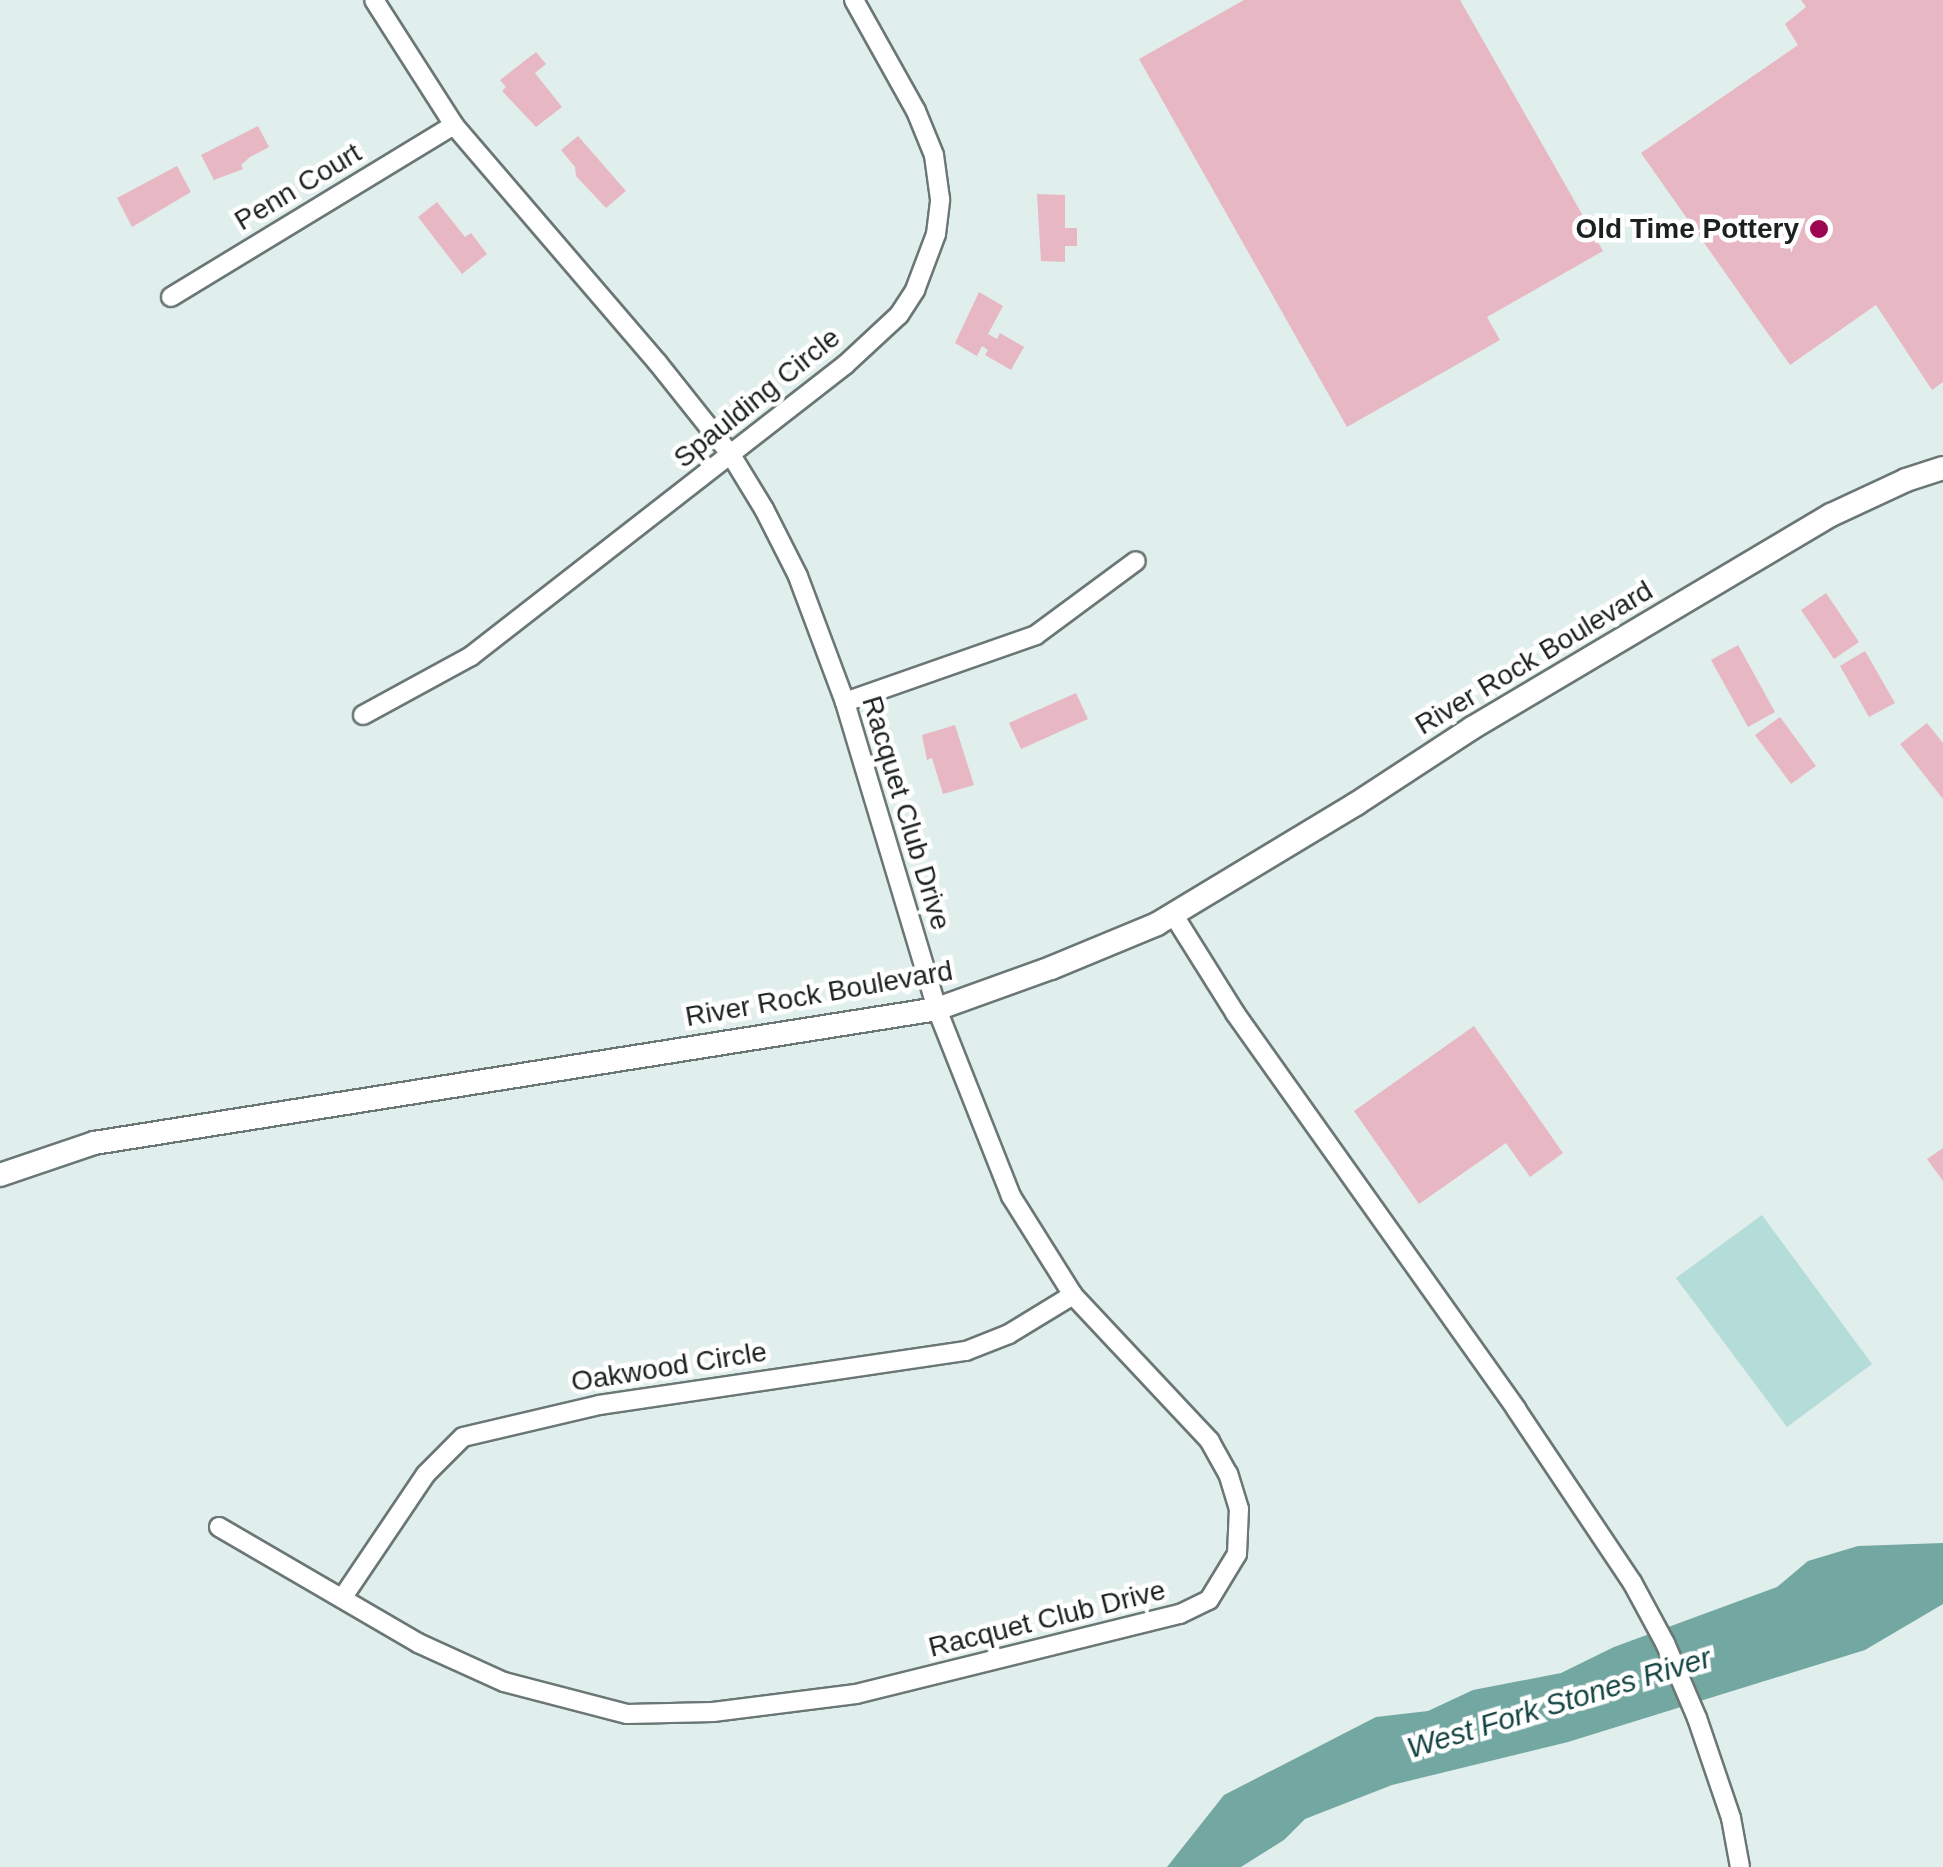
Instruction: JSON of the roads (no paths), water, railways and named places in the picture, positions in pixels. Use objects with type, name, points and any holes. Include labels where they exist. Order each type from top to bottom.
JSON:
[{"type":"street","name":"Racquet Club Drive","points":[[219,1528],[343,1596],[418,1643],[504,1682],[627,1714],[713,1712],[856,1694],[1180,1614],[1209,1600],[1236,1554],[1239,1510],[1228,1474],[1210,1441],[1074,1296],[1012,1196],[937,1009],[845,702],[798,576],[731,455],[454,125],[374,0]]},
{"type":"street","name":"Spaulding Circle","points":[[363,715],[471,656],[845,365],[899,315],[916,290],[936,234],[940,199],[934,155],[916,112],[854,0]]},
{"type":"street","name":"Penn Court","points":[[171,296],[454,125]]},
{"type":"street","name":"River Rock Boulevard","points":[[0,1175],[94,1143],[937,1009],[1050,968],[1172,914],[1356,804],[1472,728],[1831,515],[1906,480],[1943,468]]},
{"type":"street","points":[[845,702],[1036,635],[1136,561]]},
{"type":"street","points":[[1172,914],[1235,1014],[1516,1409],[1632,1582],[1665,1643],[1720,1785],[1740,1867]]},
{"type":"street","name":"Oakwood Circle","points":[[343,1596],[426,1474],[463,1436],[600,1404],[966,1351],[1008,1334],[1074,1296]]},
{"type":"water","name":"West Fork Stones River","points":[[1943,1543],[1943,1604],[1865,1650],[1568,1742],[1392,1785],[1305,1819],[1284,1840],[1241,1867],[1167,1867],[1224,1795],[1376,1717],[1428,1711],[1473,1690],[1561,1673],[1614,1647],[1777,1587],[1808,1561],[1858,1546]]},
{"type":"place","name":"Old Time Pottery","points":[[1819,229]]}]
